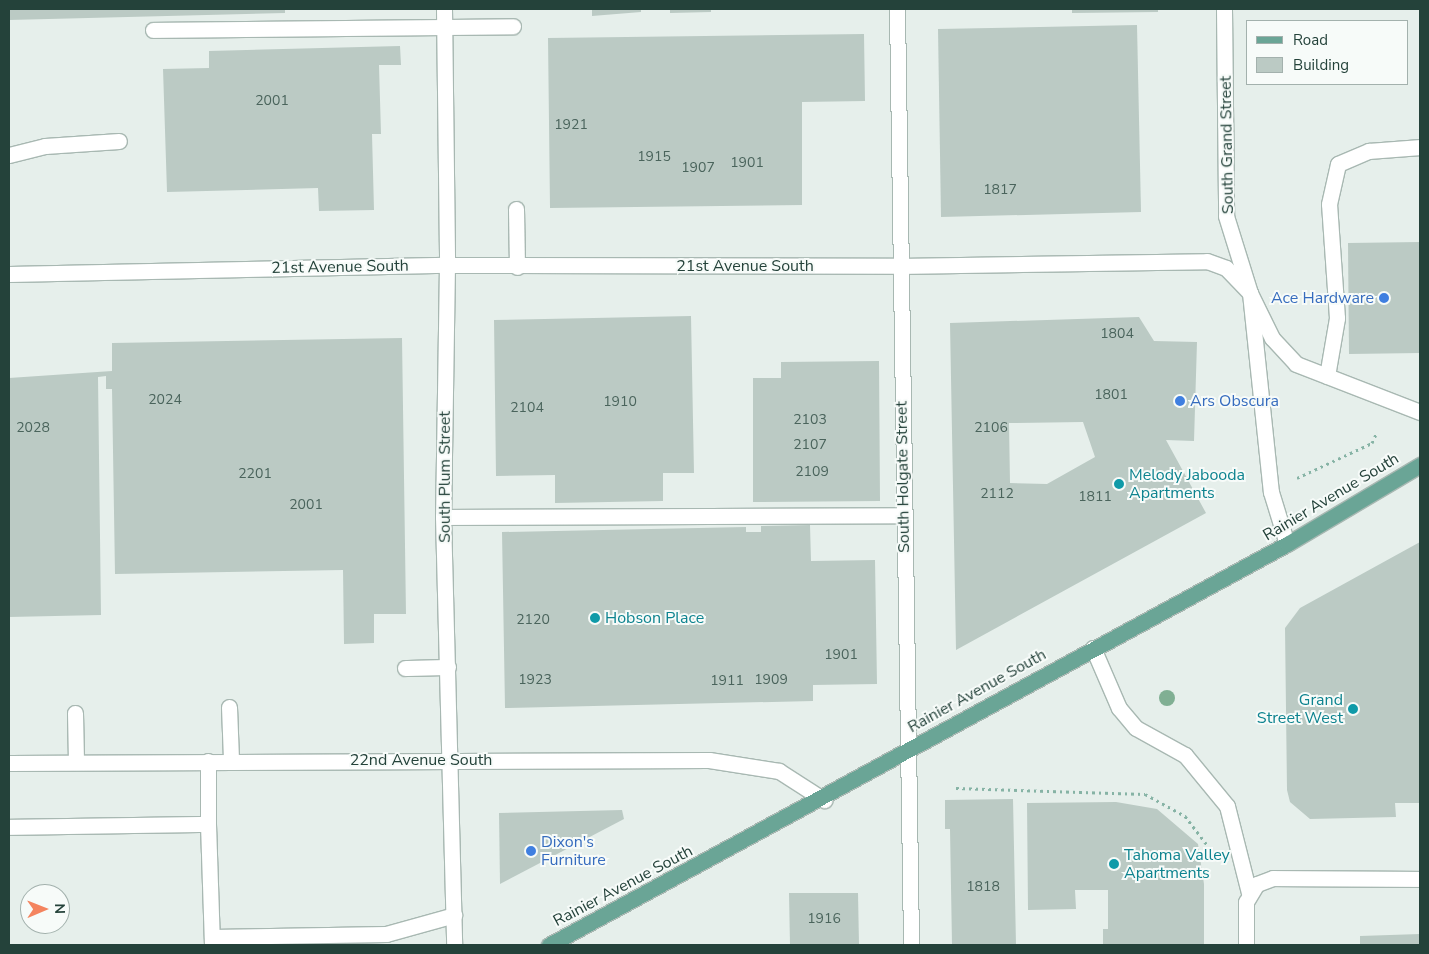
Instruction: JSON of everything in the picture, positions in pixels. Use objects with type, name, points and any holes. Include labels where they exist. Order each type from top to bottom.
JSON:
[{"type":"main road","name":"Rainier Avenue South","points":[[549,945],[824,800],[908,749],[1288,544],[1420,465]]},
{"type":"street","name":"South Plum Street","points":[[444,9],[447,265],[443,517],[451,760],[454,945]]},
{"type":"street","name":"South Holgate Street","points":[[897,9],[898,266],[911,945]]},
{"type":"street","name":"South Grand Street","points":[[1224,9],[1226,216],[1250,293],[1271,492],[1288,544]]},
{"type":"street","points":[[153,30],[514,26]]},
{"type":"street","points":[[9,155],[44,146],[119,141]]},
{"type":"street","points":[[1327,376],[1337,318],[1329,204],[1338,164],[1369,151],[1420,147]]},
{"type":"street","points":[[516,209],[517,267]]},
{"type":"street","name":"21st Avenue South","points":[[9,274],[447,265],[517,267],[898,266],[1207,261],[1226,268],[1250,293],[1272,338],[1296,364],[1420,412]]},
{"type":"street","points":[[443,517],[903,514]]},
{"type":"street","points":[[1093,648],[1119,708],[1136,728],[1185,755],[1227,806],[1249,894],[1246,945]]},
{"type":"street","points":[[405,668],[448,667]]},
{"type":"street","points":[[229,707],[231,760]]},
{"type":"street","points":[[76,713],[76,762]]},
{"type":"street","name":"22nd Avenue South","points":[[9,763],[231,760],[709,760],[779,771],[824,800]]},
{"type":"street","points":[[208,761],[212,941],[343,940],[386,934],[454,915]]},
{"type":"street","points":[[9,827],[208,824]]},
{"type":"street","points":[[1249,894],[1257,884],[1273,878],[1420,879]]},
{"type":"path","points":[[1297,478],[1372,444],[1377,432]]},
{"type":"path","points":[[956,788],[1145,794],[1185,816],[1216,858]]},
{"type":"building","points":[[9,9],[285,9],[285,13],[9,20]]},
{"type":"building","points":[[592,9],[641,9],[641,12],[592,16]]},
{"type":"building","points":[[670,9],[711,9],[711,12],[670,13]]},
{"type":"building","points":[[1072,9],[1158,9],[1158,12],[1072,13]]},
{"type":"building","points":[[1137,25],[1141,212],[941,217],[938,29]]},
{"type":"building","points":[[864,34],[865,101],[802,102],[802,205],[550,208],[548,38]]},
{"type":"building","points":[[400,46],[401,65],[379,65],[381,134],[372,134],[374,210],[319,211],[318,188],[167,192],[163,69],[209,68],[209,51]]},
{"type":"building","name":"Ace Hardware","points":[[1420,242],[1420,353],[1349,354],[1348,243]]},
{"type":"building","points":[[691,316],[694,473],[663,473],[663,501],[555,503],[555,475],[496,476],[494,320]]},
{"type":"building","name":"Melody Jabooda Apartments","points":[[1139,317],[1154,341],[1197,342],[1194,441],[1166,440],[1206,513],[956,650],[950,323]],"holes":[[[1083,422],[1095,457],[1047,484],[1010,483],[1009,423]]]},
{"type":"building","points":[[402,338],[406,614],[374,614],[374,643],[344,644],[343,570],[115,574],[112,389],[106,389],[106,376],[98,377],[101,615],[9,617],[9,378],[112,371],[112,343]]},
{"type":"building","points":[[879,361],[880,501],[753,502],[753,378],[781,378],[781,362]]},
{"type":"building","points":[[810,525],[811,561],[875,560],[877,684],[813,685],[813,701],[505,708],[502,532],[746,527],[746,532],[761,532],[761,526]]},
{"type":"building","name":"Grand Street West","points":[[1420,542],[1420,803],[1395,803],[1396,817],[1310,819],[1290,802],[1287,790],[1285,628],[1300,608]]},
{"type":"building","points":[[1013,799],[1016,945],[952,945],[950,829],[945,829],[945,800]]},
{"type":"building","name":"Tahoma Valley Apartments","points":[[1116,802],[1157,809],[1198,844],[1204,884],[1204,945],[1103,945],[1103,929],[1108,929],[1108,890],[1075,890],[1076,909],[1028,910],[1027,803]]},
{"type":"building","name":"Dixon's Furniture","points":[[622,810],[624,819],[500,884],[499,813]]},
{"type":"building","points":[[789,893],[858,893],[859,945],[790,945]]},
{"type":"building","points":[[1420,934],[1420,945],[1360,945],[1360,936]]},
{"type":"place","name":"Ace Hardware","points":[[1384,298]]},
{"type":"place","name":"Ars Obscura","points":[[1180,401]]},
{"type":"place","name":"Melody Jabooda Apartments","points":[[1119,484]]},
{"type":"place","name":"Hobson Place","points":[[595,618]]},
{"type":"place","name":"Grand Street West","points":[[1353,709]]},
{"type":"place","name":"Dixon's Furniture","points":[[531,851]]},
{"type":"place","name":"Tahoma Valley Apartments","points":[[1114,864]]}]
